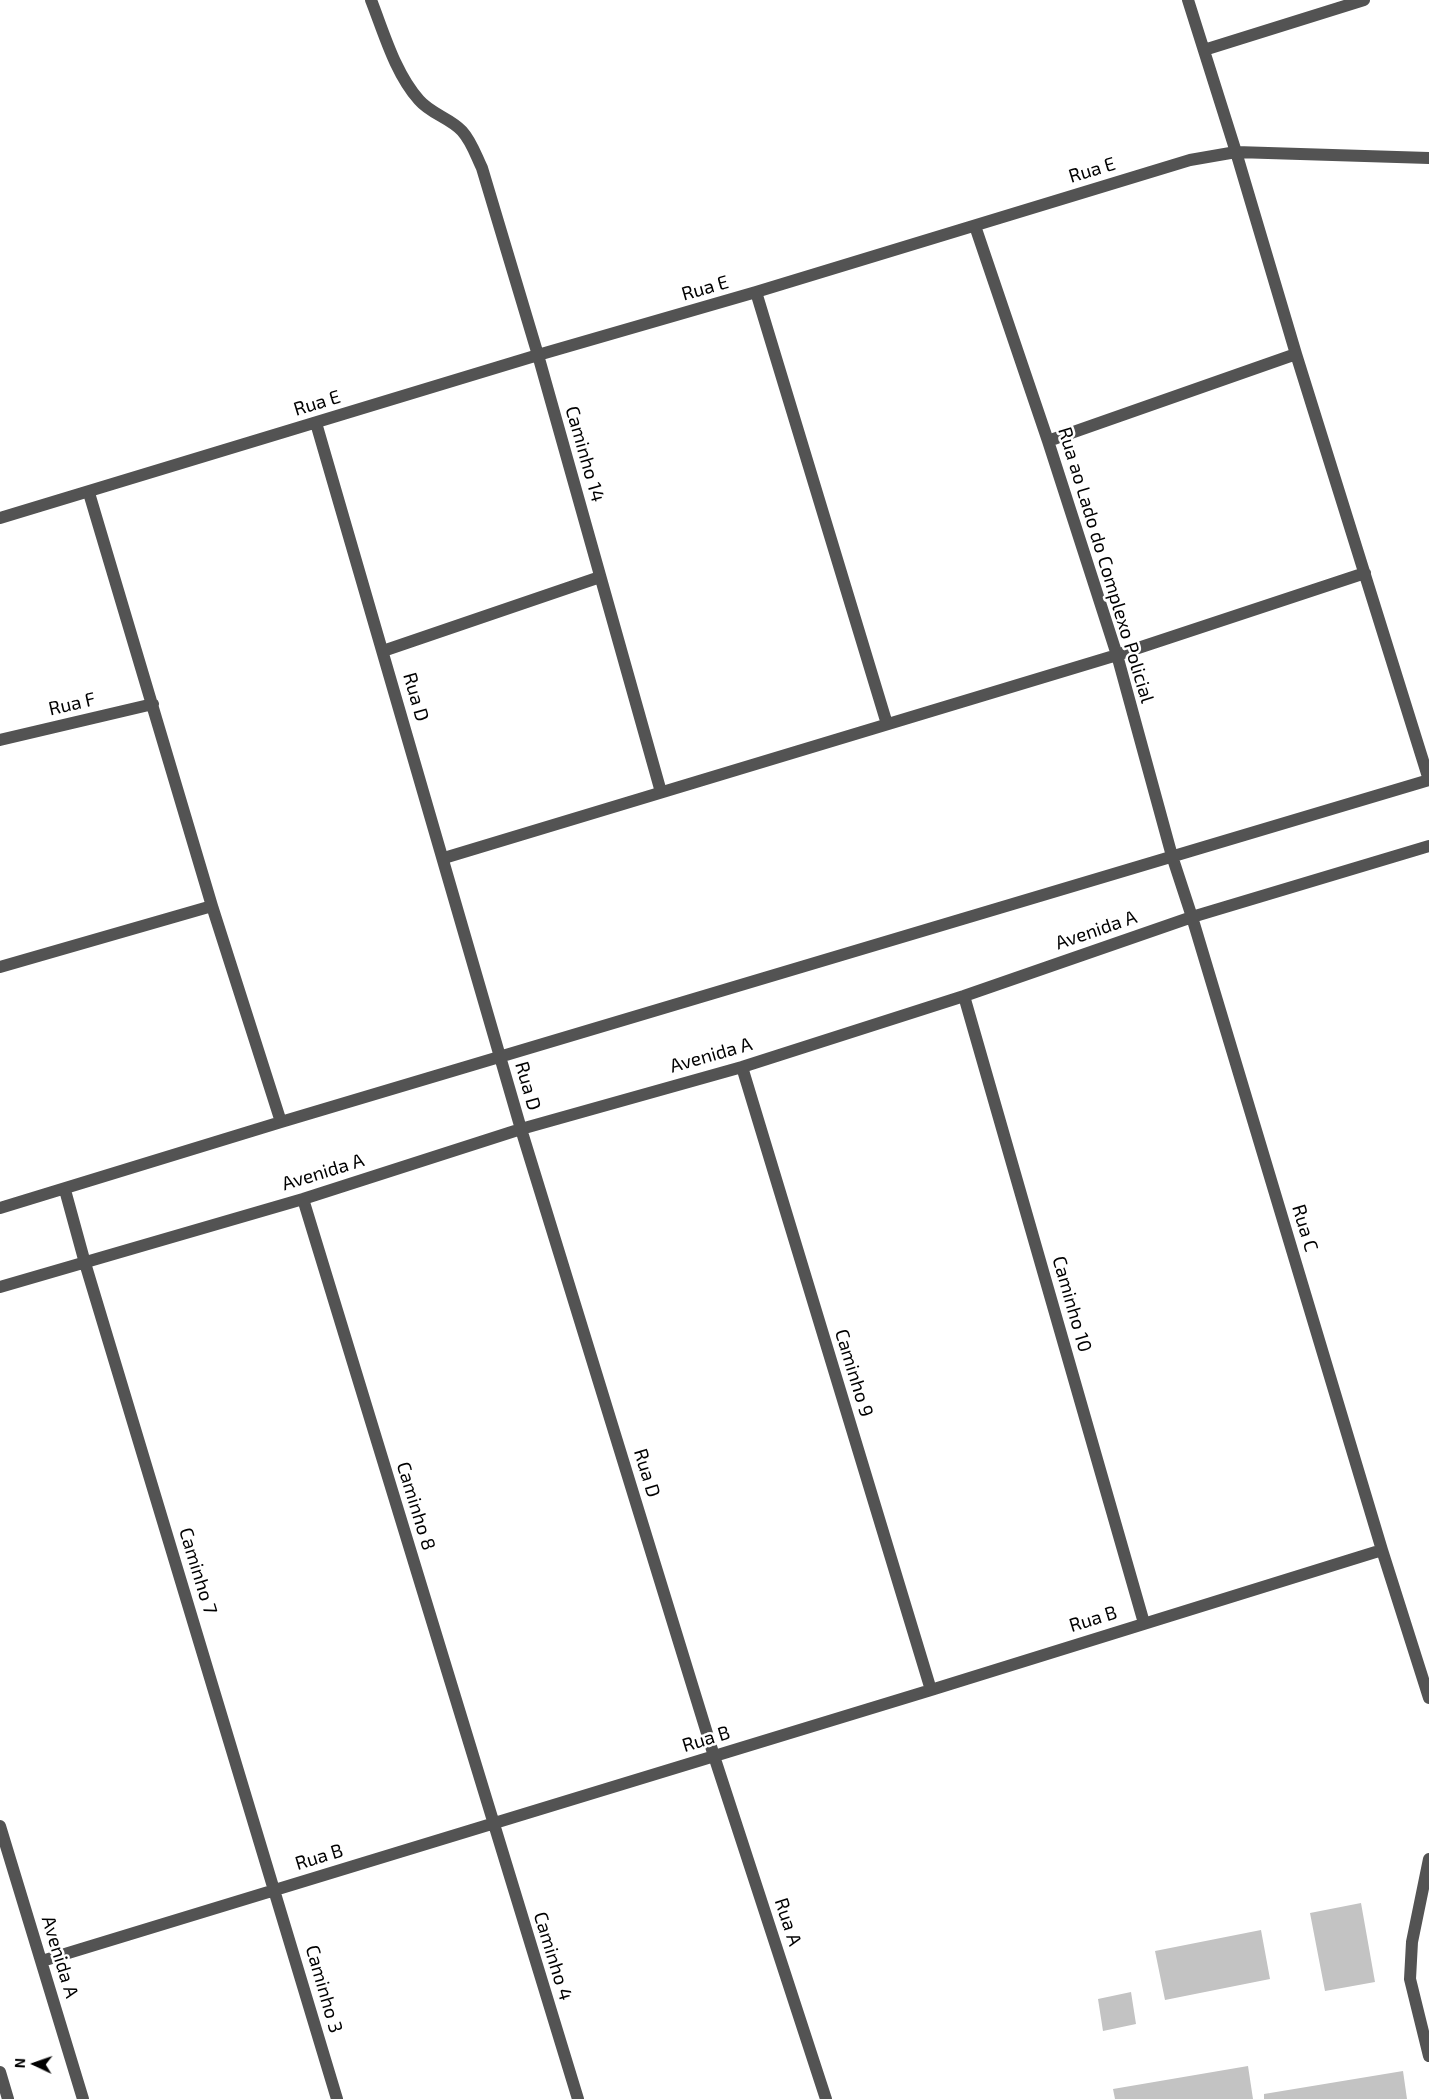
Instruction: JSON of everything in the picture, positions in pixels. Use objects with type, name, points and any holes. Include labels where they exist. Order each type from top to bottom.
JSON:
[{"type":"street","name":"Caminho 14","points":[[371,0],[400,71],[418,100],[428,109],[462,130],[482,168],[538,356],[661,792]]},
{"type":"street","points":[[0,1208],[65,1190],[281,1122],[1429,780],[1188,0]]},
{"type":"street","points":[[1204,50],[1364,0]]},
{"type":"street","name":"Rua E","points":[[0,518],[89,493],[1190,160],[1236,152],[1429,158]]},
{"type":"street","name":"Rua ao Lado do Complexo Policial","points":[[975,226],[1048,441],[1117,655],[1172,856],[1192,917]]},
{"type":"street","points":[[756,292],[886,724]]},
{"type":"street","points":[[1048,441],[1296,354]]},
{"type":"street","name":"Rua D","points":[[316,423],[444,858],[521,1129],[714,1756]]},
{"type":"street","points":[[89,493],[212,906],[281,1122]]},
{"type":"street","points":[[444,858],[1117,655],[1365,573]]},
{"type":"street","points":[[383,651],[600,577]]},
{"type":"street","name":"Rua F","points":[[0,740],[153,704]]},
{"type":"street","name":"Avenida A","points":[[0,1287],[303,1199],[521,1129],[742,1066],[964,996],[1192,917],[1429,846]]},
{"type":"street","points":[[0,967],[212,906]]},
{"type":"street","name":"Rua C","points":[[1192,917],[1382,1550]]},
{"type":"street","name":"Caminho 10","points":[[964,996],[1144,1623]]},
{"type":"street","name":"Caminho 9","points":[[742,1066],[931,1690]]},
{"type":"street","name":"Caminho 7","points":[[65,1190],[85,1263],[275,1890]]},
{"type":"street","name":"Caminho 8","points":[[303,1199],[492,1824]]},
{"type":"street","points":[[1382,1550],[1429,1698]]},
{"type":"street","name":"Rua B","points":[[42,1961],[931,1690],[1382,1550]]},
{"type":"street","name":"Rua A","points":[[714,1756],[826,2099]]},
{"type":"street","name":"Caminho 4","points":[[492,1824],[578,2099]]},
{"type":"street","name":"Avenida A","points":[[0,1826],[84,2099]]},
{"type":"street","points":[[1429,1859],[1412,1942],[1410,1978],[1429,2056]]},
{"type":"street","name":"Caminho 3","points":[[275,1890],[337,2099]]},
{"type":"street","points":[[0,2072],[8,2099]]},
{"type":"building","points":[[1361,1903],[1375,1982],[1325,1991],[1310,1913]]},
{"type":"building","points":[[1261,1930],[1270,1979],[1165,2000],[1155,1951]]},
{"type":"building","points":[[1131,1992],[1136,2024],[1103,2031],[1098,1999]]},
{"type":"building","points":[[1248,2066],[1253,2099],[1115,2099],[1113,2089]]},
{"type":"building","points":[[1403,2071],[1407,2099],[1264,2099],[1264,2094]]}]
